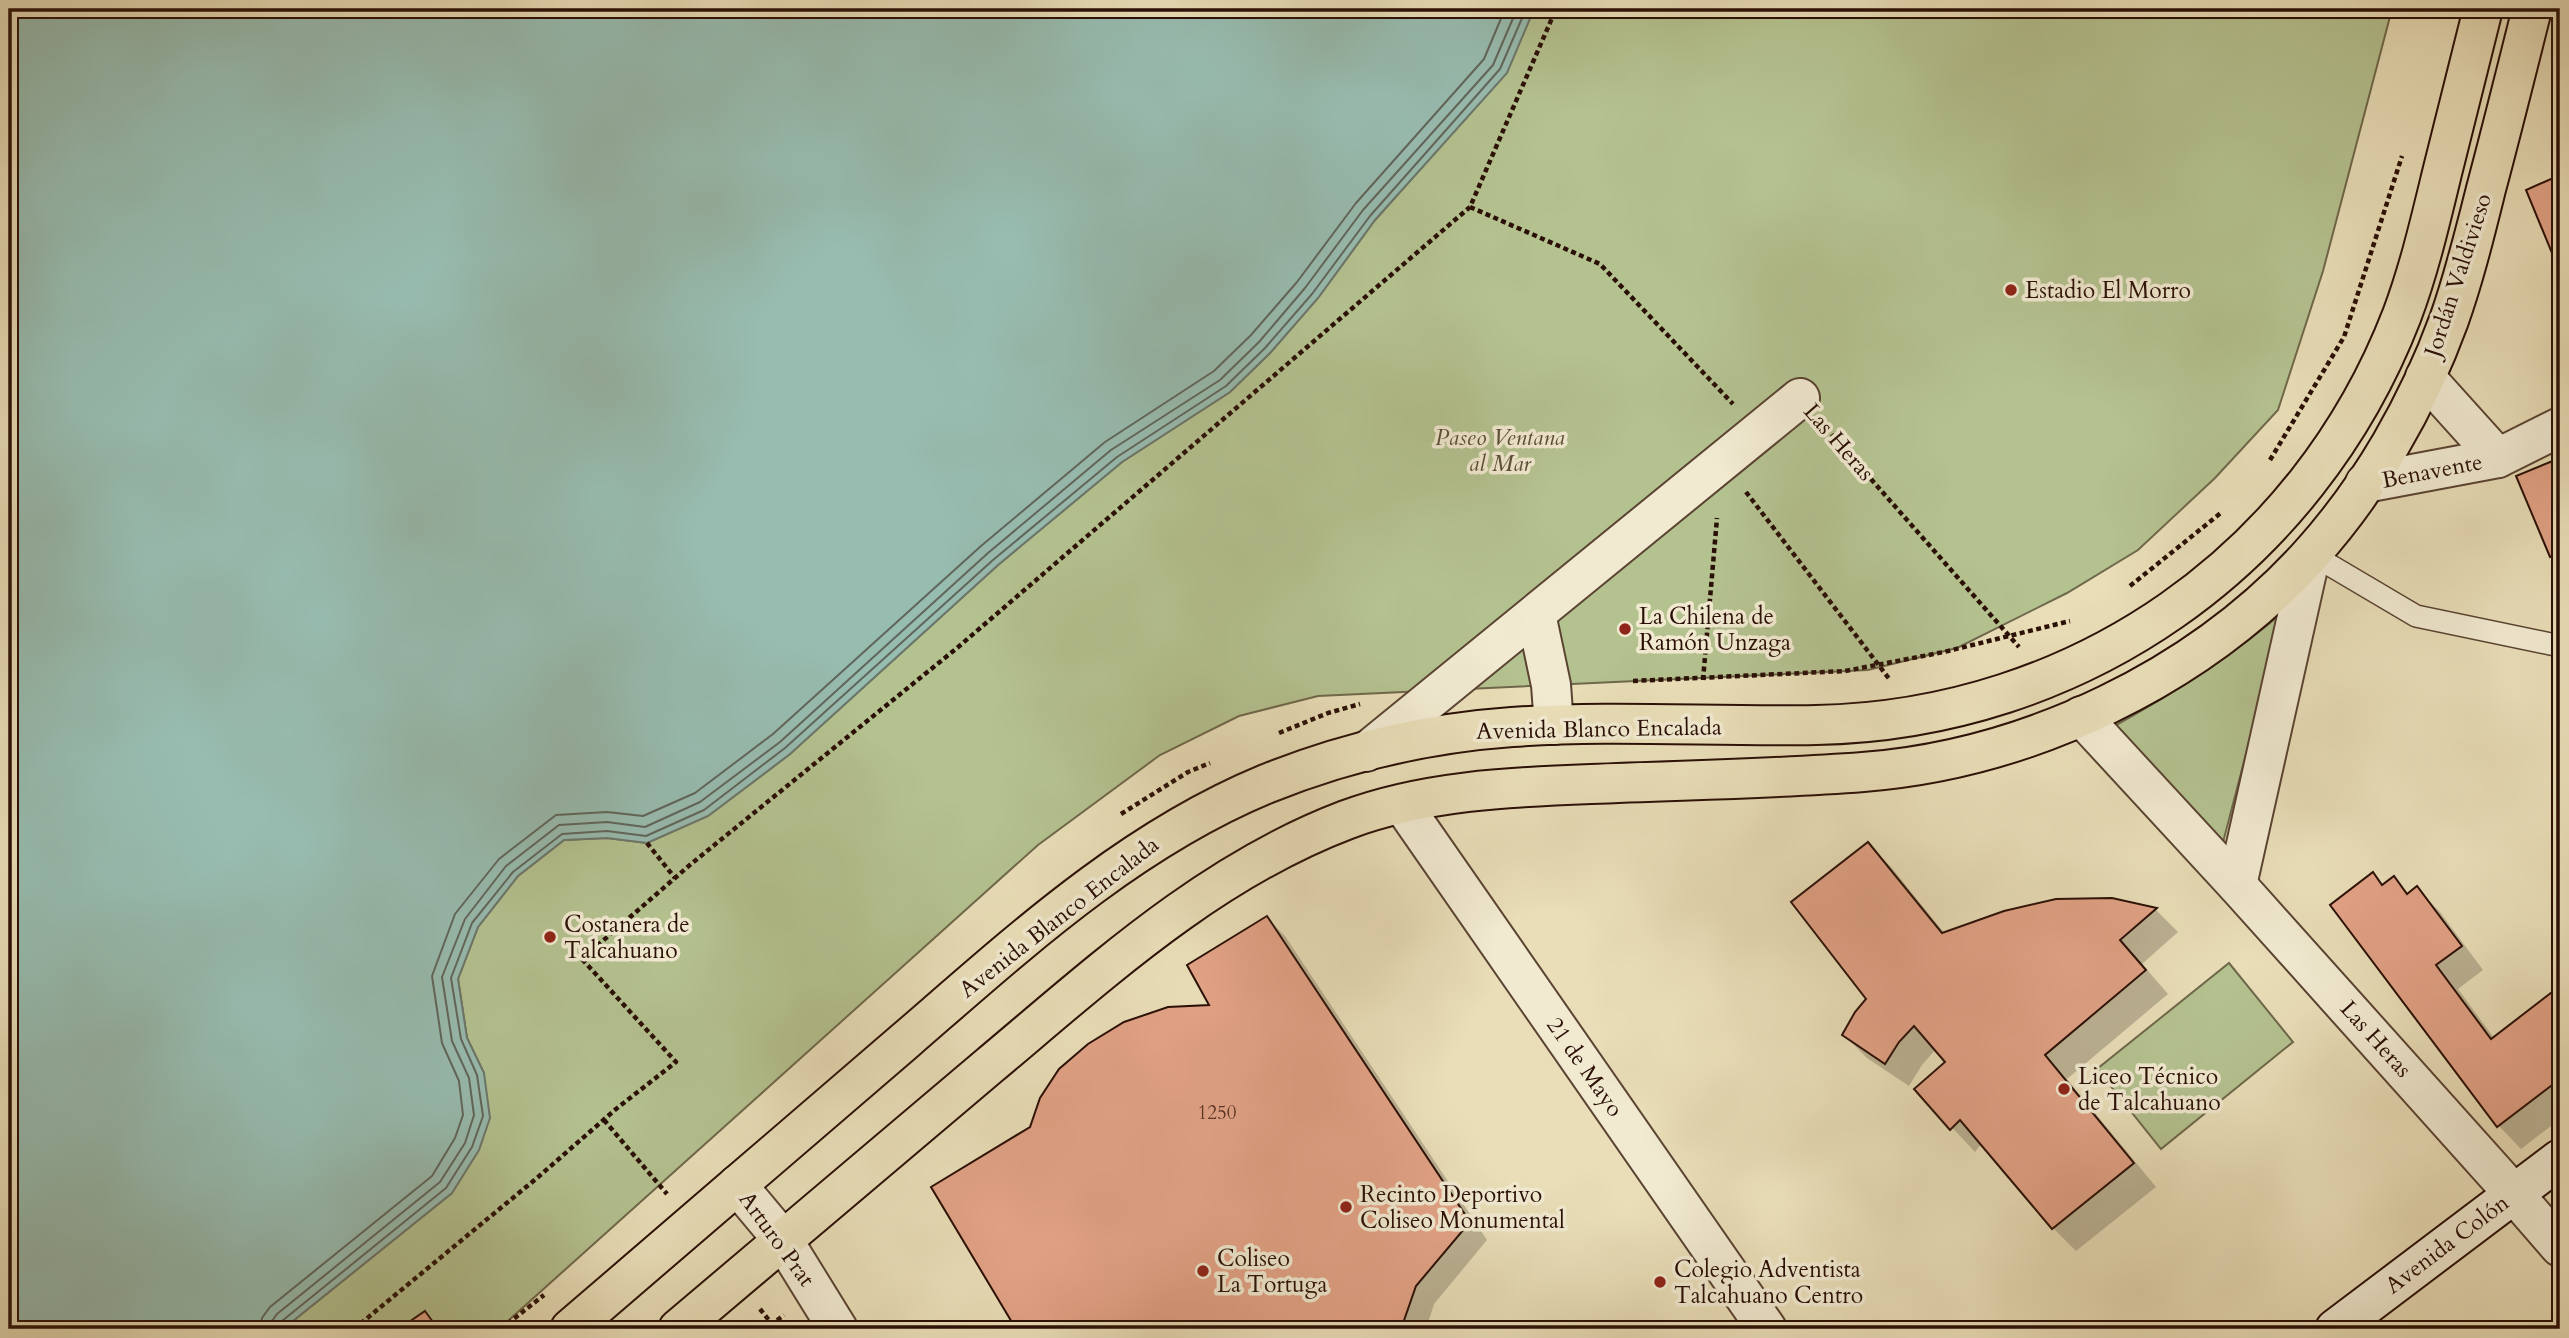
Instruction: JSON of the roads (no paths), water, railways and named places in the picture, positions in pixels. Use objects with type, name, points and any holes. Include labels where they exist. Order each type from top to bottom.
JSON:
[{"type":"main road","name":"Jordán Valdivieso","points":[[2267,528],[2300,490],[2357,407],[2400,318],[2430,223],[2483,9]]},
{"type":"main road","name":"Jordán Valdivieso","points":[[2311,554],[2365,483],[2397,431],[2425,377],[2449,320],[2468,261],[2532,9]]},
{"type":"main road","name":"Avenida Blanco Encalada","points":[[570,1329],[965,989],[1113,869],[1161,837],[1215,807],[1271,782],[1366,752],[1467,732],[1554,725],[1867,723],[1918,716],[1973,704],[2048,680],[2143,630],[2188,600],[2229,566],[2267,528]]},
{"type":"main road","points":[[678,1329],[1117,958],[1205,892],[1307,836],[1354,817],[1452,794],[1536,786],[1867,772],[1976,753],[2081,716],[2172,668],[2217,638],[2283,583],[2311,554]]},
{"type":"street","name":"Benavente","points":[[2425,377],[2498,458]]},
{"type":"street","name":"Las Heras","points":[[1366,752],[1800,398]]},
{"type":"street","name":"Benavente","points":[[2365,483],[2498,458],[2560,427]]},
{"type":"street","points":[[2237,885],[2311,554]]},
{"type":"street","points":[[1536,614],[1551,685],[1554,725]]},
{"type":"street","name":"Las Heras","points":[[2081,716],[2237,885],[2560,1247]]},
{"type":"street","name":"21 de Mayo","points":[[1402,804],[1767,1329]]},
{"type":"street","name":"Avenida Colón","points":[[2335,1329],[2560,1159]]},
{"type":"street","name":"Arturo Prat","points":[[737,1185],[783,1240],[838,1329]]},
{"type":"lane","points":[[2311,554],[2416,616],[2560,646]]},
{"type":"water","points":[[9,9],[1534,9],[1507,73],[1375,220],[1318,298],[1270,353],[1230,392],[1122,462],[998,565],[790,754],[708,816],[647,843],[607,838],[564,840],[518,876],[478,927],[458,979],[467,1038],[484,1073],[490,1118],[479,1150],[452,1193],[283,1329],[9,1329]]},
{"type":"place","name":"Estadio El Morro","points":[[2011,290]]},
{"type":"place","name":"La Chilena de Ramón Unzaga","points":[[1625,629]]},
{"type":"place","name":"Costanera de Talcahuano","points":[[550,937]]},
{"type":"place","name":"Liceo Técnico de Talcahuano","points":[[2064,1089]]},
{"type":"place","name":"Recinto Deportivo Coliseo Monumental","points":[[1346,1207]]},
{"type":"place","name":"Coliseo La Tortuga","points":[[1203,1271]]},
{"type":"place","name":"Colegio Adventista Talcahuano Centro","points":[[1660,1282]]},
{"type":"park label","name":"Paseo Ventana al Mar","points":[[1500,450]]}]
